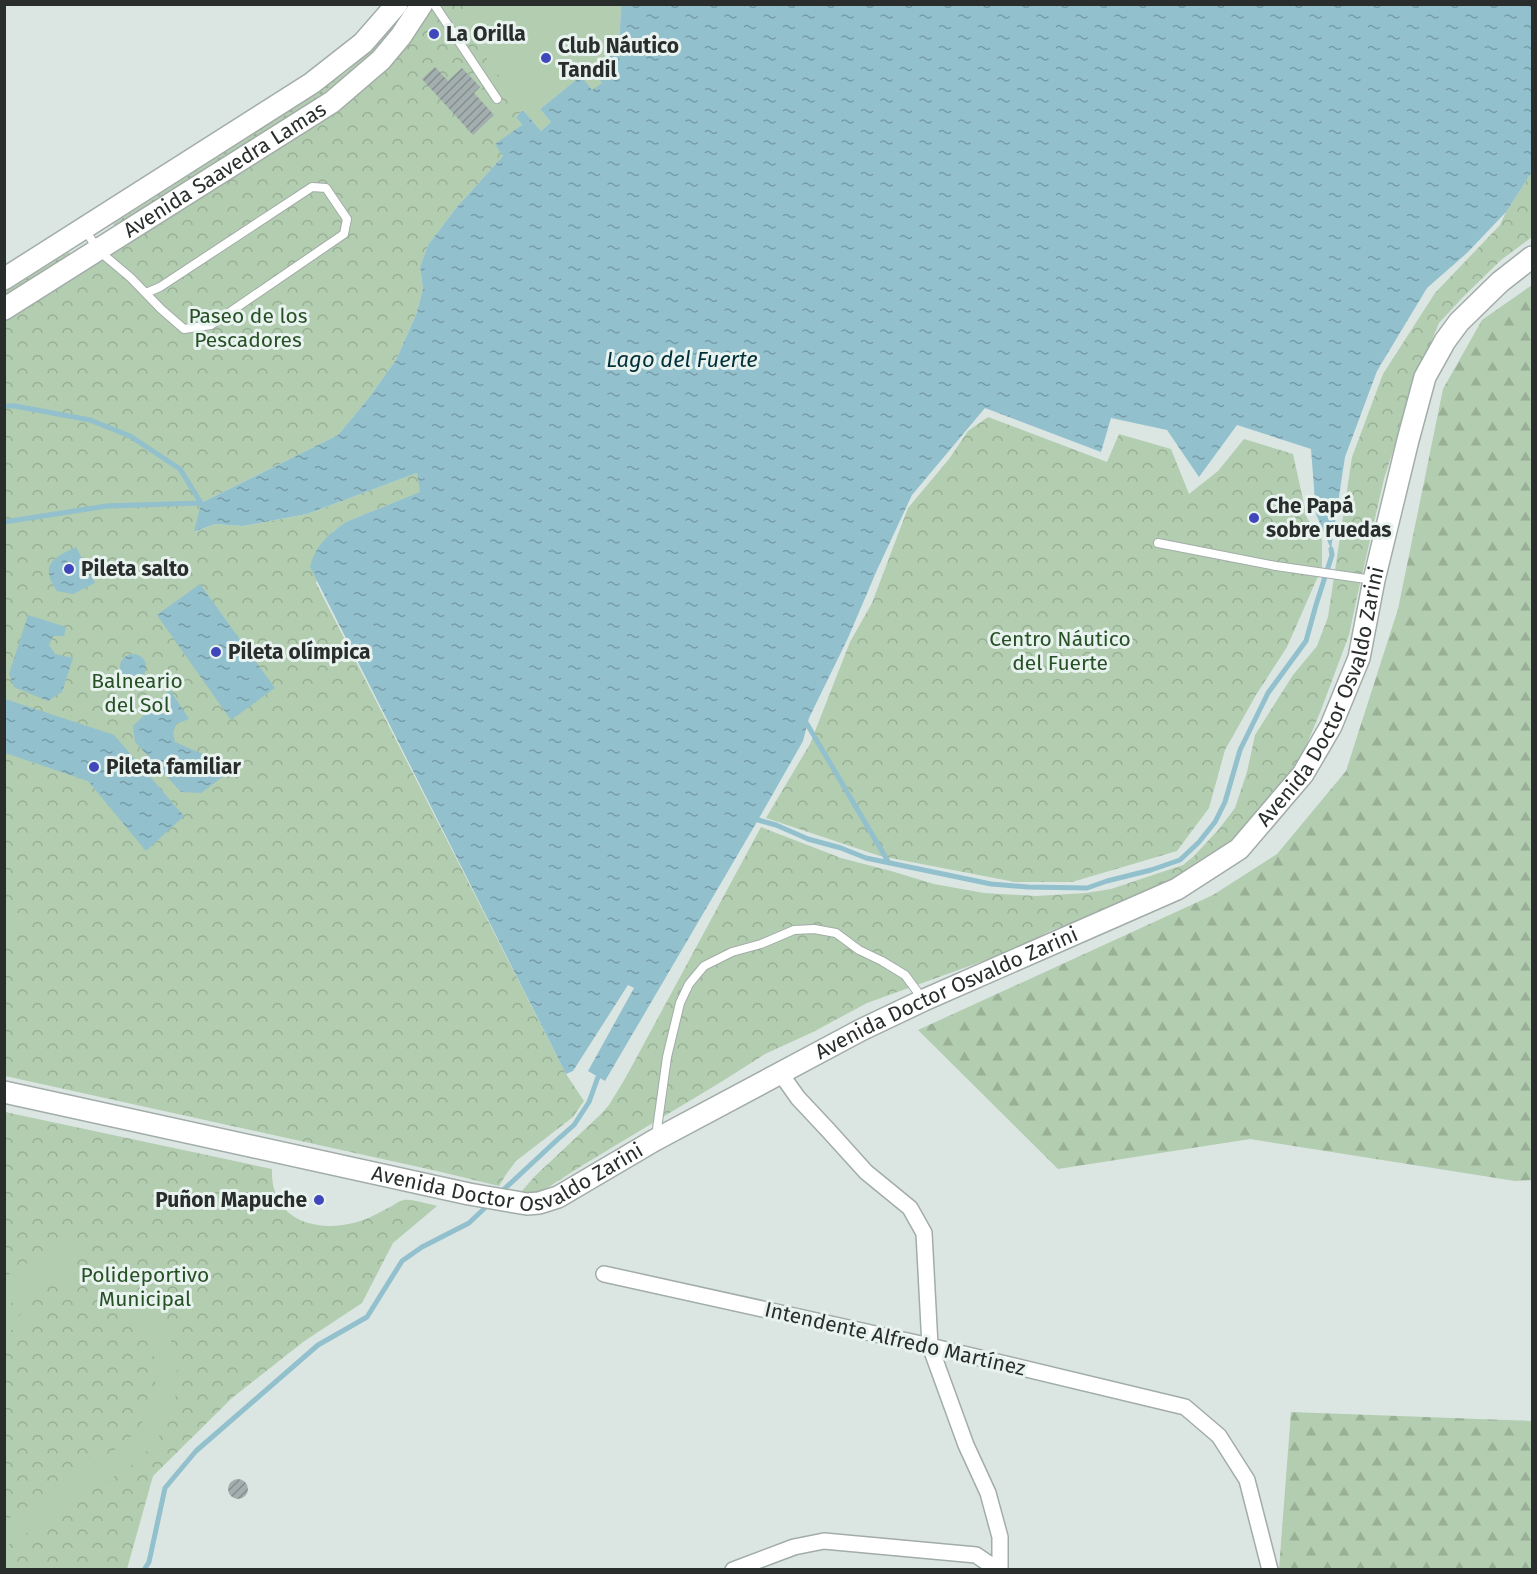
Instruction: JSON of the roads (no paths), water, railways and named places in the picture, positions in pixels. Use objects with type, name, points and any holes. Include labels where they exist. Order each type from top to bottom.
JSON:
[{"type":"main road","name":"Avenida Saavedra Lamas","points":[[4,279],[312,83],[363,42],[397,4]]},
{"type":"main road","name":"Avenida Saavedra Lamas","points":[[4,309],[332,102],[381,60],[401,36],[422,4]]},
{"type":"main road","name":"Avenida Doctor Osvaldo Zarini","points":[[4,1092],[469,1194],[514,1203],[538,1203],[558,1197],[655,1140],[861,1030],[1177,889],[1239,849],[1303,774],[1331,726],[1359,658],[1374,580],[1425,377],[1445,341],[1459,322],[1500,282],[1533,258]]},
{"type":"street","points":[[733,1569],[794,1547],[824,1541],[976,1555],[999,1569],[1000,1537],[988,1493],[966,1445],[930,1346],[924,1233],[910,1209],[866,1173],[798,1098],[781,1074]]},
{"type":"street","name":"Intendente Alfredo Martínez","points":[[604,1274],[930,1346],[1185,1407],[1219,1436],[1247,1480],[1270,1569]]},
{"type":"lane","points":[[434,4],[497,99]]},
{"type":"lane","points":[[84,229],[99,250],[184,329],[210,325],[344,234],[347,219],[326,188],[312,188],[160,287],[146,293]]},
{"type":"lane","points":[[1158,543],[1275,566],[1374,580]]},
{"type":"lane","points":[[655,1140],[667,1057],[680,1003],[689,984],[704,966],[732,952],[761,944],[794,930],[814,929],[836,933],[859,950],[905,975],[924,1000]]},
{"type":"water","name":"Lago del Fuerte","points":[[624,4],[1532,5],[1532,172],[1506,212],[1467,253],[1427,288],[1377,371],[1345,457],[1331,549],[1316,514],[1311,449],[1237,425],[1199,477],[1167,430],[1111,418],[1101,452],[985,408],[912,495],[848,638],[809,718],[803,741],[605,1081],[588,1071],[634,988],[628,985],[573,1071],[566,1074],[310,567],[319,546],[341,525],[420,492],[417,473],[307,514],[243,526],[215,524],[194,532],[201,503],[338,435],[368,399],[396,360],[416,315],[423,289],[420,267],[428,245],[456,208],[503,156],[495,144],[522,125],[516,117],[523,110],[541,131],[551,122],[540,109],[581,76],[592,90],[602,83],[592,68],[619,49],[621,6]]},
{"type":"water","name":"Pileta salto","points":[[76,547],[95,583],[73,594],[57,591],[49,575],[51,563]]},
{"type":"water","name":"Pileta olímpica","points":[[200,584],[275,688],[231,720],[157,615]]},
{"type":"water","points":[[28,615],[66,627],[64,636],[53,636],[49,645],[55,654],[73,658],[62,692],[48,701],[14,687],[9,674]]},
{"type":"water","points":[[133,654],[142,658],[146,667],[142,676],[133,680],[124,676],[120,667],[124,658]]},
{"type":"water","points":[[170,690],[189,719],[176,724],[173,733],[175,742],[221,762],[229,772],[201,793],[181,792],[135,742],[133,726]]},
{"type":"water","name":"Pileta familiar","points":[[5,699],[114,735],[184,816],[146,851],[88,781],[5,753]]},
{"type":"waterway","points":[[4,406],[90,420],[130,436],[180,469],[201,503]]},
{"type":"waterway","points":[[4,522],[107,506],[201,503]]},
{"type":"waterway","points":[[758,820],[866,858],[991,884],[1087,888],[1180,860],[1215,822],[1225,802],[1240,750],[1268,693],[1306,641],[1332,555],[1331,549]]},
{"type":"waterway","points":[[807,724],[889,863]]},
{"type":"waterway","points":[[500,1193],[574,1125],[589,1102],[598,1077]]},
{"type":"waterway","points":[[144,1570],[149,1562],[165,1488],[196,1451],[318,1345],[367,1317],[402,1261],[422,1247],[469,1223],[489,1204]]},
{"type":"place","name":"La Orilla","points":[[434,34]]},
{"type":"place","name":"Club Náutico Tandil","points":[[546,58]]},
{"type":"place","name":"Che Papá sobre ruedas","points":[[1254,518]]},
{"type":"place","name":"Pileta salto","points":[[69,569]]},
{"type":"place","name":"Pileta olímpica","points":[[216,652]]},
{"type":"place","name":"Pileta familiar","points":[[94,767]]},
{"type":"place","name":"Puñon Mapuche","points":[[319,1200]]},
{"type":"park label","name":"Paseo de los Pescadores","points":[[248,328]]},
{"type":"park label","name":"Centro Náutico del Fuerte","points":[[1060,651]]},
{"type":"park label","name":"Balneario del Sol","points":[[137,693]]},
{"type":"park label","name":"Polideportivo Municipal","points":[[145,1287]]}]
